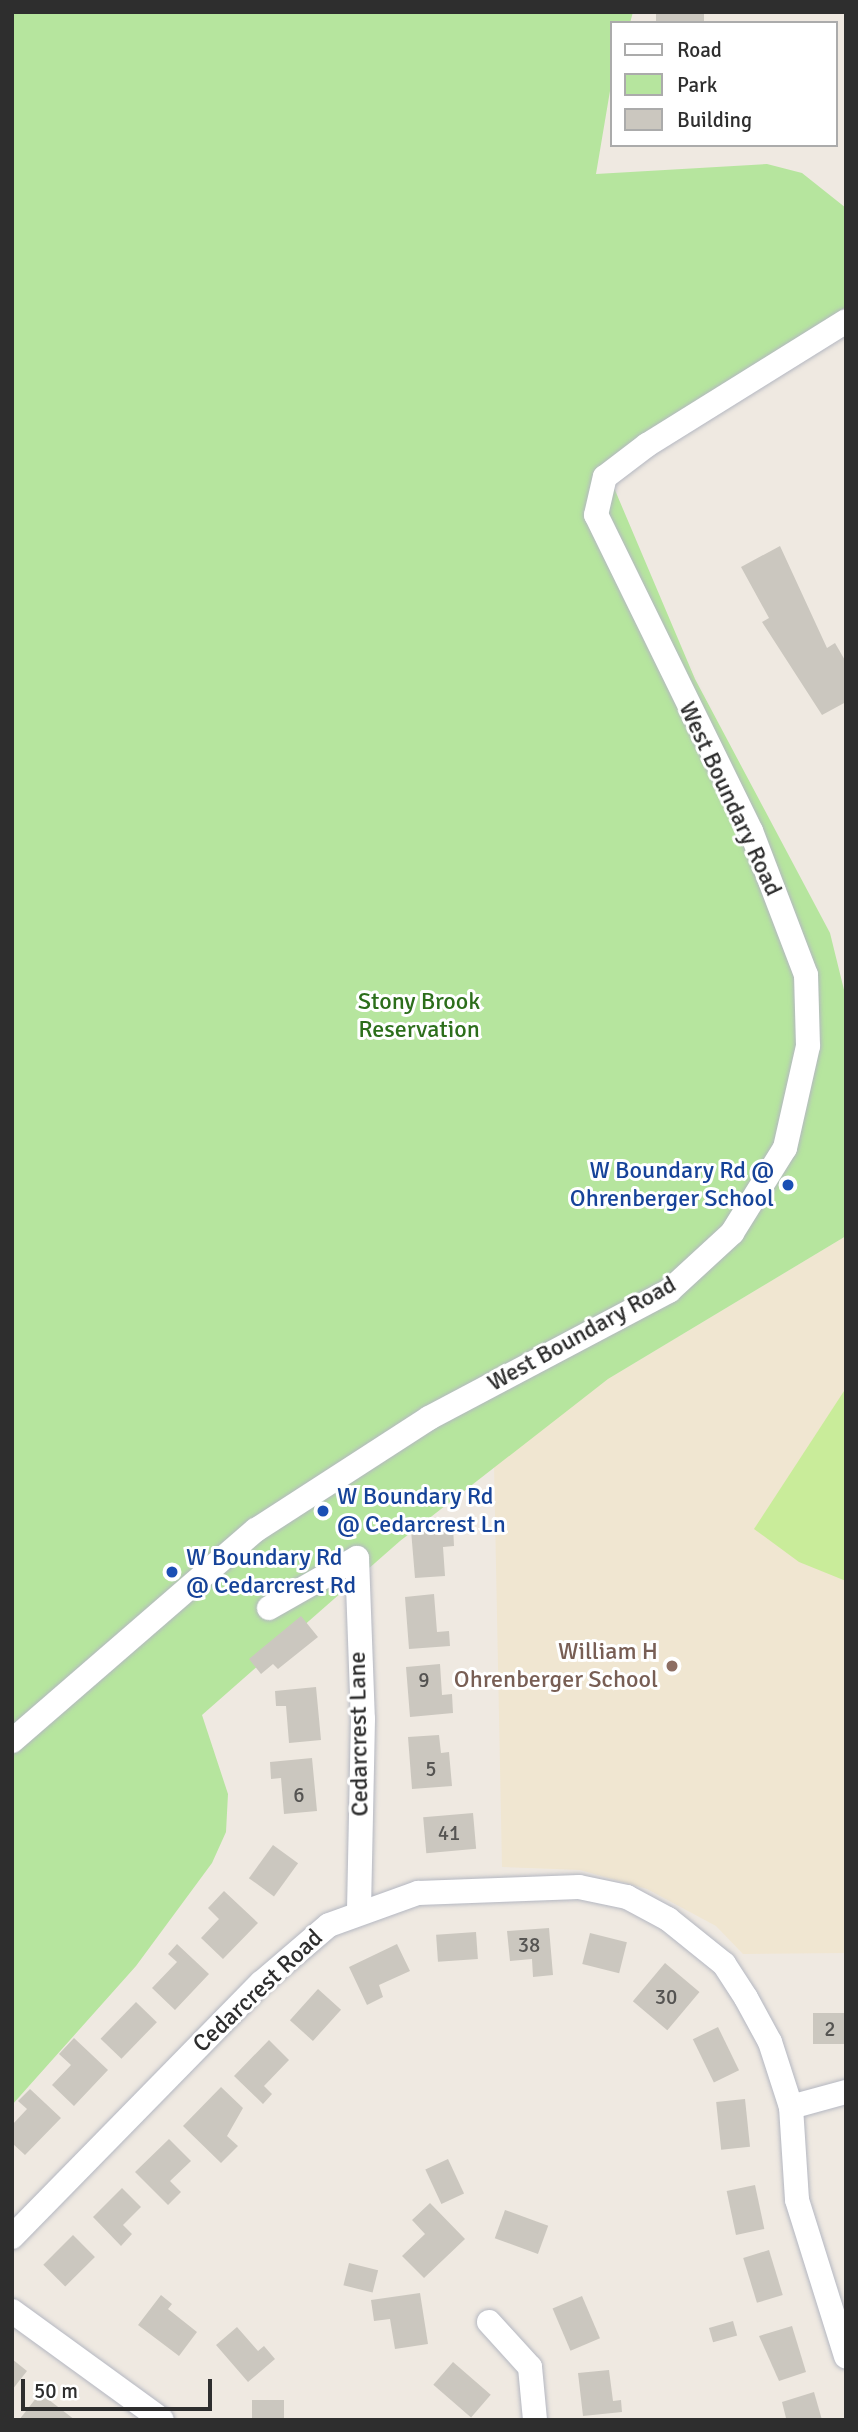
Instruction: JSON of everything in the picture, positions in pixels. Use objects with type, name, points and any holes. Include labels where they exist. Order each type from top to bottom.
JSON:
[{"type":"street","name":"West Boundary Road","points":[[12,1741],[256,1530],[429,1418],[669,1291],[732,1233],[786,1148],[808,1046],[806,975],[751,831],[596,515],[599,486],[626,461],[846,321]]},
{"type":"street","name":"Cedarcrest Lane","points":[[269,1608],[357,1558],[363,1719],[359,1909]]},
{"type":"street","name":"Cedarcrest Road","points":[[12,2237],[261,1983],[329,1925],[359,1909],[418,1893],[493,1887],[579,1887],[627,1897],[668,1919],[724,1964],[770,2042],[792,2107],[797,2200],[846,2356]]},
{"type":"street","points":[[792,2107],[846,2092]]},
{"type":"street","points":[[12,2311],[162,2420]]},
{"type":"street","points":[[489,2322],[530,2367],[535,2420]]},
{"type":"shaded area","name":"William H Ohrenberger School","points":[[846,1236],[846,1953],[743,1954],[716,1926],[647,1889],[580,1870],[502,1867],[494,1465],[608,1379]]},
{"type":"green space","name":"Stony Brook Reservation","points":[[12,12],[633,12],[631,21],[610,21],[610,91],[596,174],[767,164],[802,173],[846,208],[846,305],[836,319],[609,476],[695,679],[830,933],[846,998],[846,1236],[608,1379],[400,1541],[202,1715],[228,1794],[226,1832],[212,1863],[136,1966],[12,2105]]},
{"type":"green space","points":[[846,1388],[846,1581],[799,1562],[754,1529]]},
{"type":"building","points":[[656,12],[704,12],[704,21],[656,21]]},
{"type":"building","points":[[780,546],[827,648],[835,643],[846,662],[846,702],[822,715],[762,622],[769,618],[741,567]]},
{"type":"building","points":[[453,1526],[454,1546],[443,1547],[445,1576],[415,1578],[411,1530]]},
{"type":"building","points":[[434,1594],[437,1632],[449,1631],[450,1646],[409,1649],[405,1597]]},
{"type":"building","points":[[301,1616],[318,1637],[278,1669],[273,1664],[261,1674],[249,1659]]},
{"type":"building","points":[[440,1664],[442,1695],[452,1694],[453,1713],[410,1717],[406,1667]]},
{"type":"building","points":[[316,1687],[321,1740],[289,1743],[286,1706],[276,1706],[275,1691]]},
{"type":"building","points":[[439,1735],[441,1753],[449,1752],[452,1786],[412,1789],[408,1737]]},
{"type":"building","points":[[312,1758],[317,1811],[284,1814],[281,1778],[271,1779],[270,1762]]},
{"type":"building","points":[[473,1813],[476,1849],[426,1853],[423,1817]]},
{"type":"building","points":[[273,1845],[298,1863],[274,1896],[249,1878]]},
{"type":"building","points":[[224,1891],[258,1923],[223,1959],[201,1938],[219,1919],[208,1908]]},
{"type":"building","points":[[549,1928],[553,1975],[533,1977],[532,1959],[510,1961],[507,1931]]},
{"type":"building","points":[[476,1932],[478,1959],[438,1962],[436,1935]]},
{"type":"building","points":[[590,1933],[627,1942],[619,1973],[582,1964]]},
{"type":"building","points":[[177,1944],[209,1974],[175,2010],[152,1988],[177,1962],[168,1954]]},
{"type":"building","points":[[397,1944],[410,1971],[379,1985],[383,1997],[367,2005],[349,1967]]},
{"type":"building","points":[[665,1963],[699,1992],[667,2030],[633,2001]]},
{"type":"building","points":[[318,1989],[341,2010],[313,2041],[290,2020]]},
{"type":"building","points":[[136,2002],[157,2022],[121,2059],[101,2039]]},
{"type":"building","points":[[813,2013],[846,2013],[846,2044],[813,2044]]},
{"type":"building","points":[[718,2027],[739,2070],[714,2082],[693,2039]]},
{"type":"building","points":[[74,2038],[108,2070],[74,2106],[52,2085],[71,2065],[59,2054]]},
{"type":"building","points":[[269,2040],[289,2060],[264,2086],[272,2094],[263,2104],[234,2076]]},
{"type":"building","points":[[221,2087],[243,2108],[227,2136],[238,2146],[221,2163],[183,2126]]},
{"type":"building","points":[[30,2089],[61,2118],[25,2155],[12,2143],[12,2125],[27,2109],[18,2101]]},
{"type":"building","points":[[745,2099],[750,2147],[721,2150],[716,2102]]},
{"type":"building","points":[[169,2139],[191,2161],[170,2181],[181,2192],[168,2205],[135,2172]]},
{"type":"building","points":[[448,2159],[464,2193],[441,2204],[425,2170]]},
{"type":"building","points":[[755,2185],[764,2229],[736,2235],[727,2191]]},
{"type":"building","points":[[122,2188],[141,2207],[123,2225],[132,2234],[121,2246],[93,2217]]},
{"type":"building","points":[[430,2203],[465,2239],[424,2278],[402,2256],[425,2234],[412,2220]]},
{"type":"building","points":[[505,2210],[548,2226],[538,2254],[495,2238]]},
{"type":"building","points":[[73,2235],[95,2257],[65,2287],[43,2265]]},
{"type":"building","points":[[769,2250],[783,2295],[757,2303],[743,2258]]},
{"type":"building","points":[[349,2263],[378,2270],[373,2293],[343,2285]]},
{"type":"building","points":[[420,2293],[428,2344],[395,2349],[390,2319],[374,2321],[371,2300]]},
{"type":"building","points":[[161,2295],[172,2304],[168,2309],[197,2332],[179,2356],[138,2325]]},
{"type":"building","points":[[582,2296],[600,2338],[571,2351],[553,2309]]},
{"type":"building","points":[[733,2321],[737,2335],[713,2342],[709,2328]]},
{"type":"building","points":[[792,2326],[806,2372],[779,2381],[759,2336]]},
{"type":"building","points":[[237,2327],[258,2351],[264,2346],[275,2359],[248,2382],[216,2345]]},
{"type":"building","points":[[12,2359],[27,2371],[12,2390]]},
{"type":"building","points":[[453,2362],[491,2395],[471,2417],[433,2385]]},
{"type":"building","points":[[609,2370],[613,2401],[621,2400],[622,2412],[583,2416],[578,2373]]},
{"type":"building","points":[[814,2392],[822,2420],[786,2418],[782,2402]]},
{"type":"building","points":[[40,2393],[75,2420],[19,2420]]},
{"type":"building","points":[[252,2400],[284,2400],[284,2420],[252,2420]]},
{"type":"place","name":"W Boundary Rd @ Ohrenberger School","points":[[788,1185]]},
{"type":"place","name":"W Boundary Rd @ Cedarcrest Ln","points":[[323,1511]]},
{"type":"place","name":"W Boundary Rd @ Cedarcrest Rd","points":[[172,1572]]},
{"type":"place","name":"William H Ohrenberger School","points":[[672,1666]]}]
